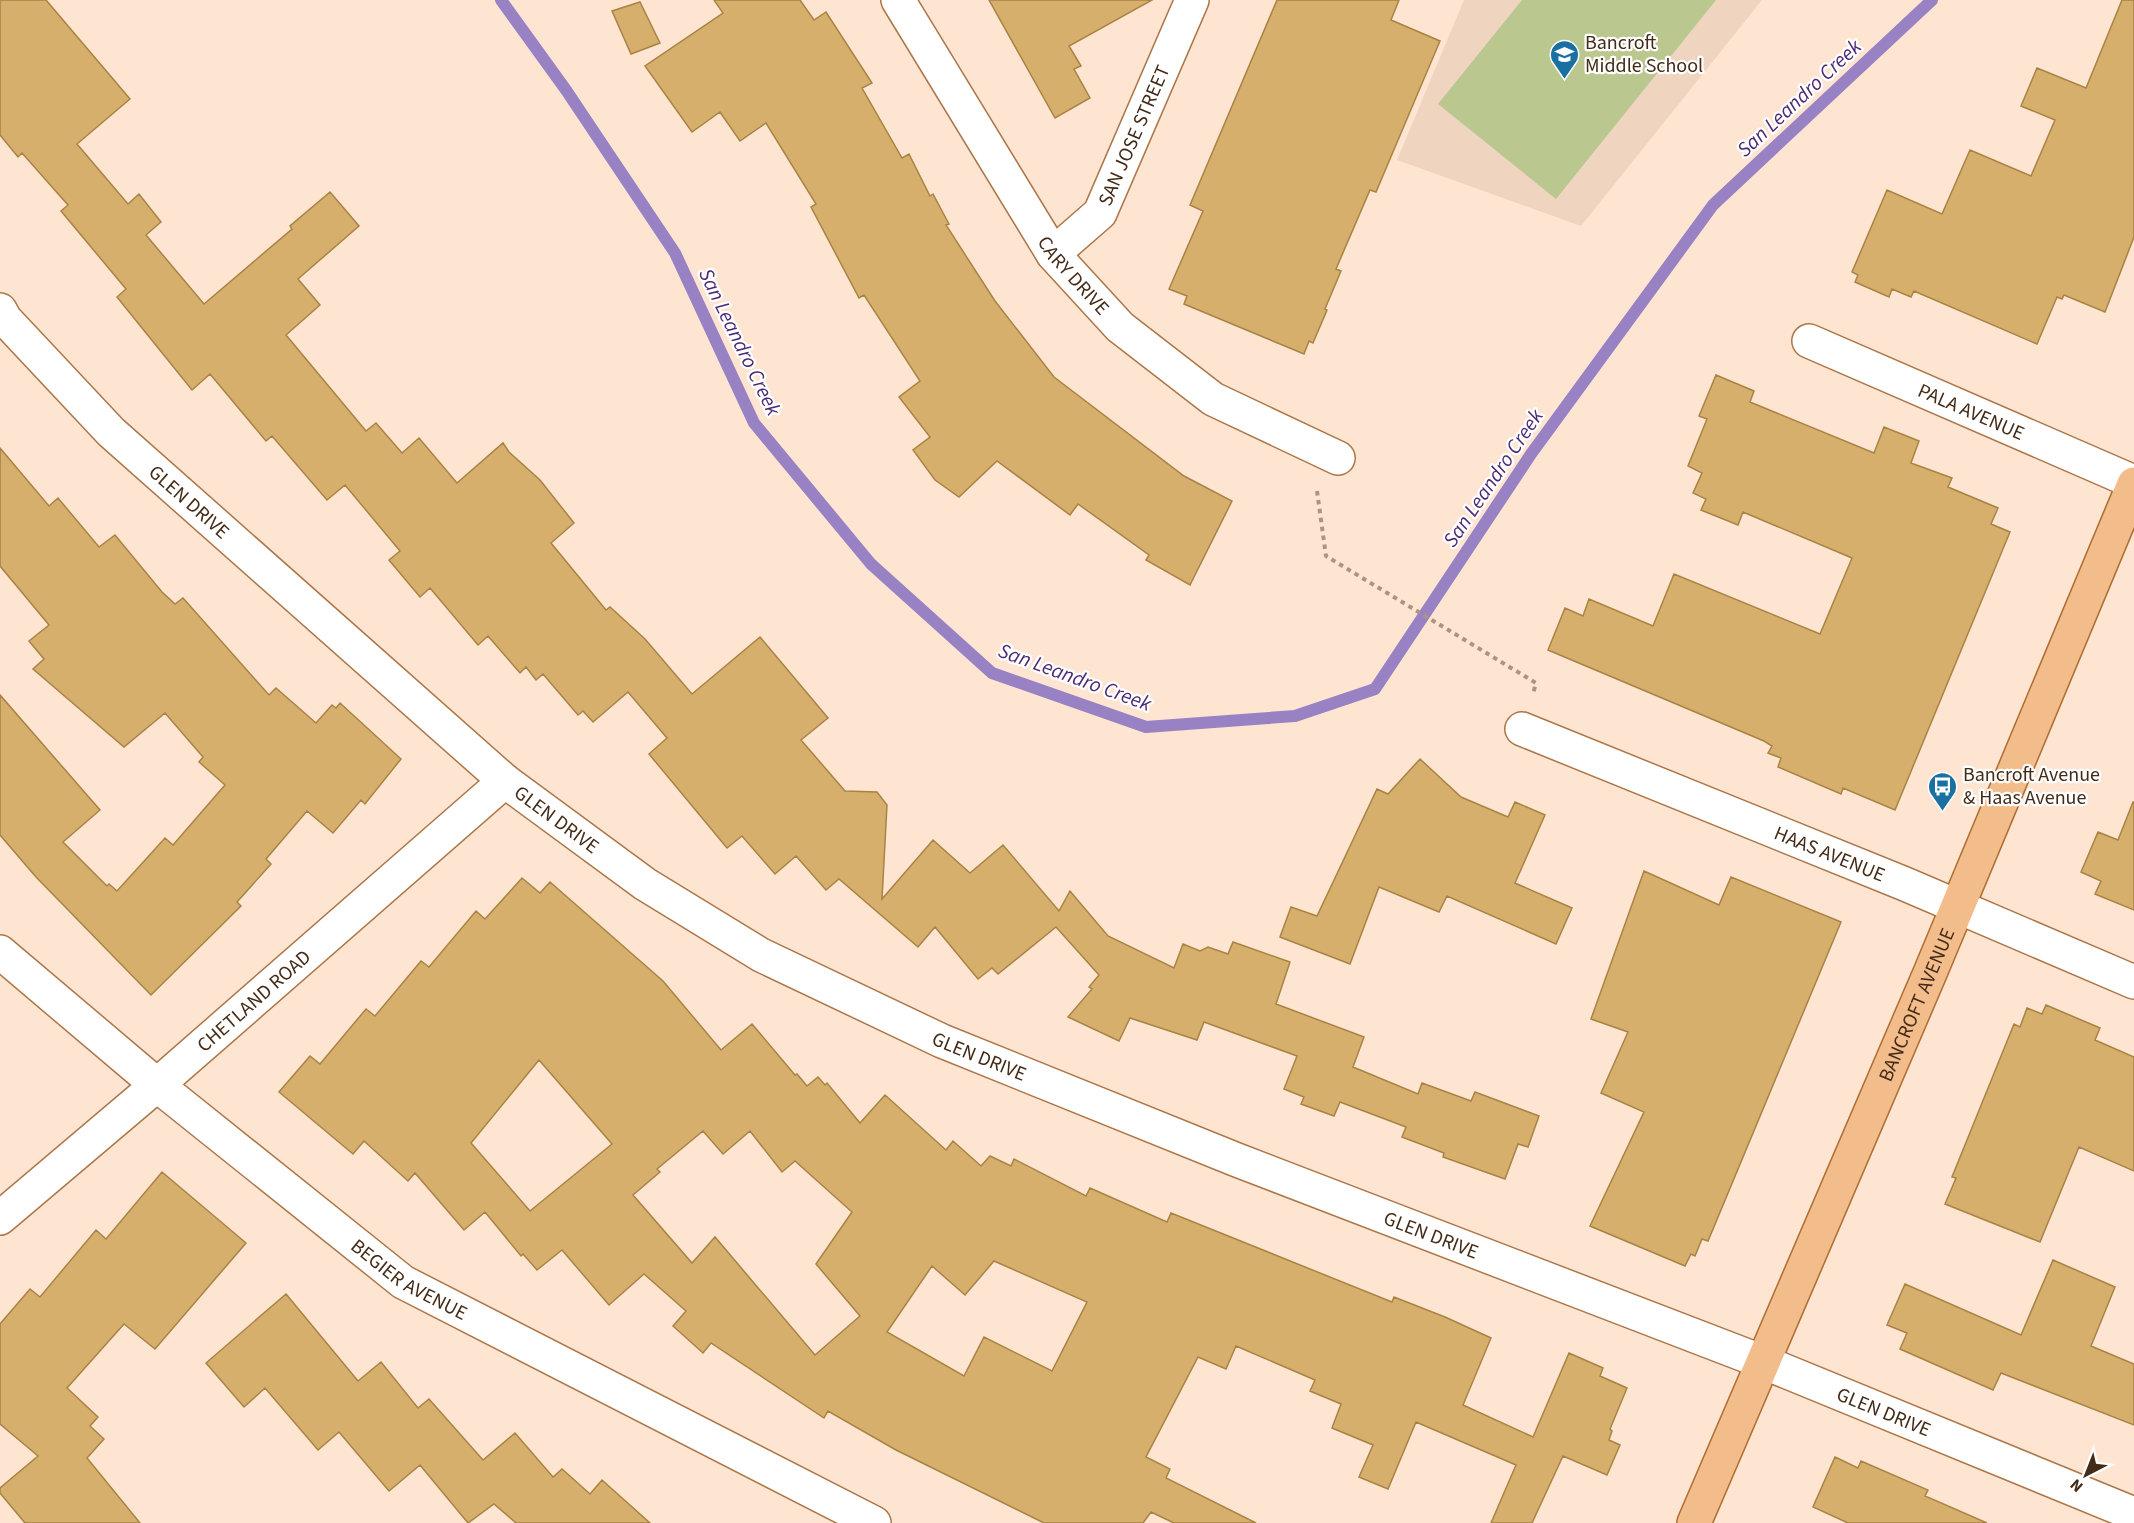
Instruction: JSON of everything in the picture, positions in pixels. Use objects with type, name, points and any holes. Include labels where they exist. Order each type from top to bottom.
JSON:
[{"type":"main road","name":"BANCROFT AVENUE","points":[[1694,1523],[1957,907],[2134,483]]},
{"type":"street","name":"CARY DRIVE","points":[[898,0],[1053,254],[1120,327],[1213,399],[1338,458]]},
{"type":"street","name":"SAN JOSE STREET","points":[[1053,254],[1100,213],[1191,0]]},
{"type":"street","name":"GLEN DRIVE","points":[[0,310],[111,432],[505,781],[645,884],[761,955],[942,1041],[1237,1160],[1763,1362],[2134,1514]]},
{"type":"street","name":"PALA AVENUE","points":[[1809,341],[2134,483]]},
{"type":"street","name":"HAAS AVENUE","points":[[1522,729],[2134,982]]},
{"type":"street","name":"CHETLAND ROAD","points":[[0,1218],[157,1085],[505,781]]},
{"type":"street","name":"BEGIER AVENUE","points":[[0,952],[157,1085],[403,1282],[874,1523]]},
{"type":"path","points":[[1318,503],[1326,556],[1536,683]]},
{"type":"shaded area","name":"Bancroft Middle School","points":[[1464,0],[1762,0],[1581,226],[1397,160]]},
{"type":"green space","points":[[1522,0],[1716,0],[1556,199],[1438,104]]},
{"type":"building","points":[[0,0],[46,0],[130,99],[77,144],[128,204],[139,194],[161,222],[146,235],[204,304],[292,229],[290,226],[330,192],[359,226],[298,279],[320,305],[286,335],[366,431],[376,423],[402,453],[419,438],[457,483],[503,443],[509,452],[540,480],[574,523],[551,543],[606,610],[610,607],[645,639],[692,694],[760,637],[828,718],[801,740],[845,791],[877,792],[887,805],[882,899],[933,840],[970,873],[1003,845],[1059,911],[1070,891],[1108,936],[1174,968],[1183,944],[1200,951],[1208,947],[1228,954],[1233,942],[1290,962],[1276,1004],[1364,1037],[1353,1067],[1418,1094],[1422,1083],[1471,1101],[1475,1092],[1539,1116],[1528,1147],[1518,1144],[1505,1179],[1443,1157],[1444,1153],[1402,1137],[1406,1127],[1340,1102],[1334,1116],[1301,1104],[1304,1097],[1284,1089],[1297,1056],[1204,1022],[1197,1040],[1130,1018],[1119,1041],[1068,1017],[1092,989],[1089,987],[1099,975],[1056,927],[998,974],[992,968],[978,979],[935,927],[918,947],[839,879],[826,890],[796,856],[775,874],[742,836],[727,848],[649,754],[667,738],[628,692],[593,722],[583,711],[578,715],[543,674],[536,680],[526,667],[520,673],[488,636],[478,645],[430,588],[420,597],[389,560],[400,551],[345,485],[327,500],[272,436],[266,441],[210,374],[192,390],[117,297],[126,289],[61,211],[68,205],[22,153],[18,157],[0,135]]},
{"type":"building","points":[[714,0],[800,0],[814,20],[826,12],[872,83],[862,88],[902,158],[909,154],[930,196],[933,194],[949,224],[946,225],[995,301],[1054,377],[1184,476],[1232,501],[1190,585],[1146,560],[1149,555],[1078,504],[1070,515],[997,461],[959,497],[935,480],[913,450],[930,437],[899,397],[920,381],[864,295],[859,298],[811,207],[816,204],[766,123],[740,141],[720,112],[692,132],[645,66],[723,13]]},
{"type":"building","points":[[989,0],[1152,0],[1069,46],[1081,66],[1074,69],[1090,98],[1055,118]]},
{"type":"building","points":[[1277,0],[1399,0],[1391,20],[1440,41],[1376,192],[1370,190],[1336,269],[1341,271],[1325,309],[1327,310],[1313,343],[1309,341],[1304,354],[1184,304],[1187,296],[1169,289],[1203,211],[1190,205]]},
{"type":"building","points":[[2122,0],[2134,0],[2134,237],[2105,312],[2064,295],[2062,299],[2057,297],[2037,344],[1914,291],[1911,297],[1892,289],[1889,297],[1855,282],[1858,275],[1852,272],[1887,190],[1942,214],[1970,150],[2031,176],[2055,120],[2021,106],[2037,68],[2086,88]]},
{"type":"building","points":[[640,2],[660,43],[631,54],[612,11]]},
{"type":"building","points":[[1716,375],[1754,391],[1750,402],[1874,453],[1884,427],[1919,441],[1911,463],[1952,478],[1948,487],[1998,508],[1991,524],[2010,532],[1895,810],[1843,788],[1841,794],[1778,767],[1781,758],[1768,753],[1772,746],[1764,741],[1548,650],[1565,608],[1583,616],[1589,599],[1653,626],[1674,574],[1820,634],[1852,558],[1743,512],[1738,525],[1701,510],[1706,499],[1693,493],[1702,473],[1688,466],[1707,419],[1699,416]]},
{"type":"building","points":[[0,448],[49,506],[58,498],[99,547],[115,535],[162,592],[175,604],[183,598],[269,695],[276,688],[316,723],[332,705],[336,708],[340,703],[401,759],[365,804],[361,800],[333,833],[307,811],[266,859],[271,864],[237,902],[241,906],[151,995],[36,877],[0,835],[0,695],[100,810],[63,842],[107,886],[109,884],[117,891],[165,838],[173,845],[225,785],[199,762],[203,757],[165,713],[124,747],[33,669],[44,659],[29,641],[49,625],[0,566]]},
{"type":"building","points":[[1420,759],[1461,797],[1508,817],[1515,802],[1545,815],[1515,883],[1572,908],[1556,944],[1447,896],[1439,912],[1379,887],[1350,964],[1280,937],[1291,907],[1317,916],[1377,789],[1388,794]]},
{"type":"building","points":[[2133,802],[2134,910],[2095,894],[2101,881],[2081,872],[2098,832],[2118,840]]},
{"type":"building","points":[[1644,871],[1719,905],[1731,877],[1841,922],[1708,1241],[1702,1239],[1695,1256],[1691,1254],[1685,1266],[1590,1226],[1644,1112],[1601,1093],[1628,1032],[1591,1019]]},
{"type":"building","points":[[522,878],[540,893],[550,882],[663,981],[721,1050],[752,1024],[807,1086],[818,1077],[825,1085],[827,1083],[860,1123],[885,1095],[946,1150],[953,1141],[981,1166],[990,1156],[1011,1166],[1014,1159],[1086,1196],[1090,1188],[1167,1222],[1171,1213],[1392,1302],[1394,1297],[1491,1338],[1463,1405],[1533,1437],[1569,1353],[1603,1368],[1600,1376],[1627,1388],[1610,1429],[1612,1431],[1609,1440],[1620,1445],[1607,1475],[1563,1456],[1532,1523],[1491,1523],[1516,1465],[1416,1422],[1388,1489],[1359,1477],[1373,1445],[1332,1428],[1341,1404],[1310,1391],[1315,1380],[1236,1346],[1226,1369],[1198,1357],[1146,1457],[1170,1469],[1166,1478],[1256,1523],[1174,1523],[1151,1512],[1143,1523],[1044,1523],[896,1450],[828,1411],[824,1418],[711,1343],[703,1353],[673,1326],[686,1311],[644,1274],[609,1305],[562,1250],[537,1270],[523,1254],[521,1256],[485,1212],[464,1230],[415,1173],[408,1181],[364,1141],[353,1154],[279,1092],[310,1056],[320,1064],[366,1009],[375,1016],[421,961],[429,967],[476,911],[485,919]],"holes":[[[539,1060],[612,1144],[530,1211],[471,1143]],[[703,1131],[723,1154],[750,1131],[782,1172],[795,1161],[852,1212],[816,1264],[860,1316],[815,1355],[715,1237],[692,1263],[633,1195],[660,1172],[657,1169]],[[994,1261],[1087,1302],[1052,1371],[984,1337],[964,1376],[887,1332],[932,1266],[965,1295]]]},
{"type":"building","points":[[2046,1005],[2100,1028],[2095,1040],[2134,1057],[2134,1171],[2079,1147],[2040,1242],[1945,1204],[1956,1178],[1952,1177],[2014,1024],[2020,1027],[2027,1008],[2042,1014]]},
{"type":"building","points":[[162,1172],[246,1243],[155,1349],[124,1324],[67,1388],[98,1417],[90,1426],[104,1439],[87,1458],[140,1523],[25,1523],[0,1493],[0,1488],[38,1456],[0,1424],[0,1324],[30,1289],[40,1297],[96,1230],[106,1239]]},
{"type":"building","points":[[2053,1260],[2115,1287],[2091,1346],[2134,1364],[2134,1425],[2001,1373],[1993,1390],[1900,1349],[1907,1333],[1887,1325],[1905,1284],[2021,1335]]},
{"type":"building","points":[[286,1294],[358,1381],[381,1362],[418,1408],[429,1399],[483,1460],[515,1433],[553,1477],[562,1469],[590,1494],[602,1480],[650,1523],[516,1523],[494,1504],[468,1523],[420,1465],[389,1491],[339,1432],[318,1450],[265,1388],[244,1407],[206,1363]]},
{"type":"building","points":[[1835,1457],[1858,1468],[1861,1461],[1928,1490],[1925,1496],[1987,1523],[1848,1523],[1813,1507]]},
{"type":"waterway","name":"San Leandro Creek","points":[[501,0],[566,90],[675,253],[754,423],[871,564],[992,673],[1146,727],[1295,716],[1375,689],[1531,454],[1713,205],[1932,0]]},
{"type":"place","name":"Bancroft Middle School","points":[[1564,80]]},
{"type":"place","name":"Bancroft Avenue & Haas Avenue","points":[[1942,812]]}]
